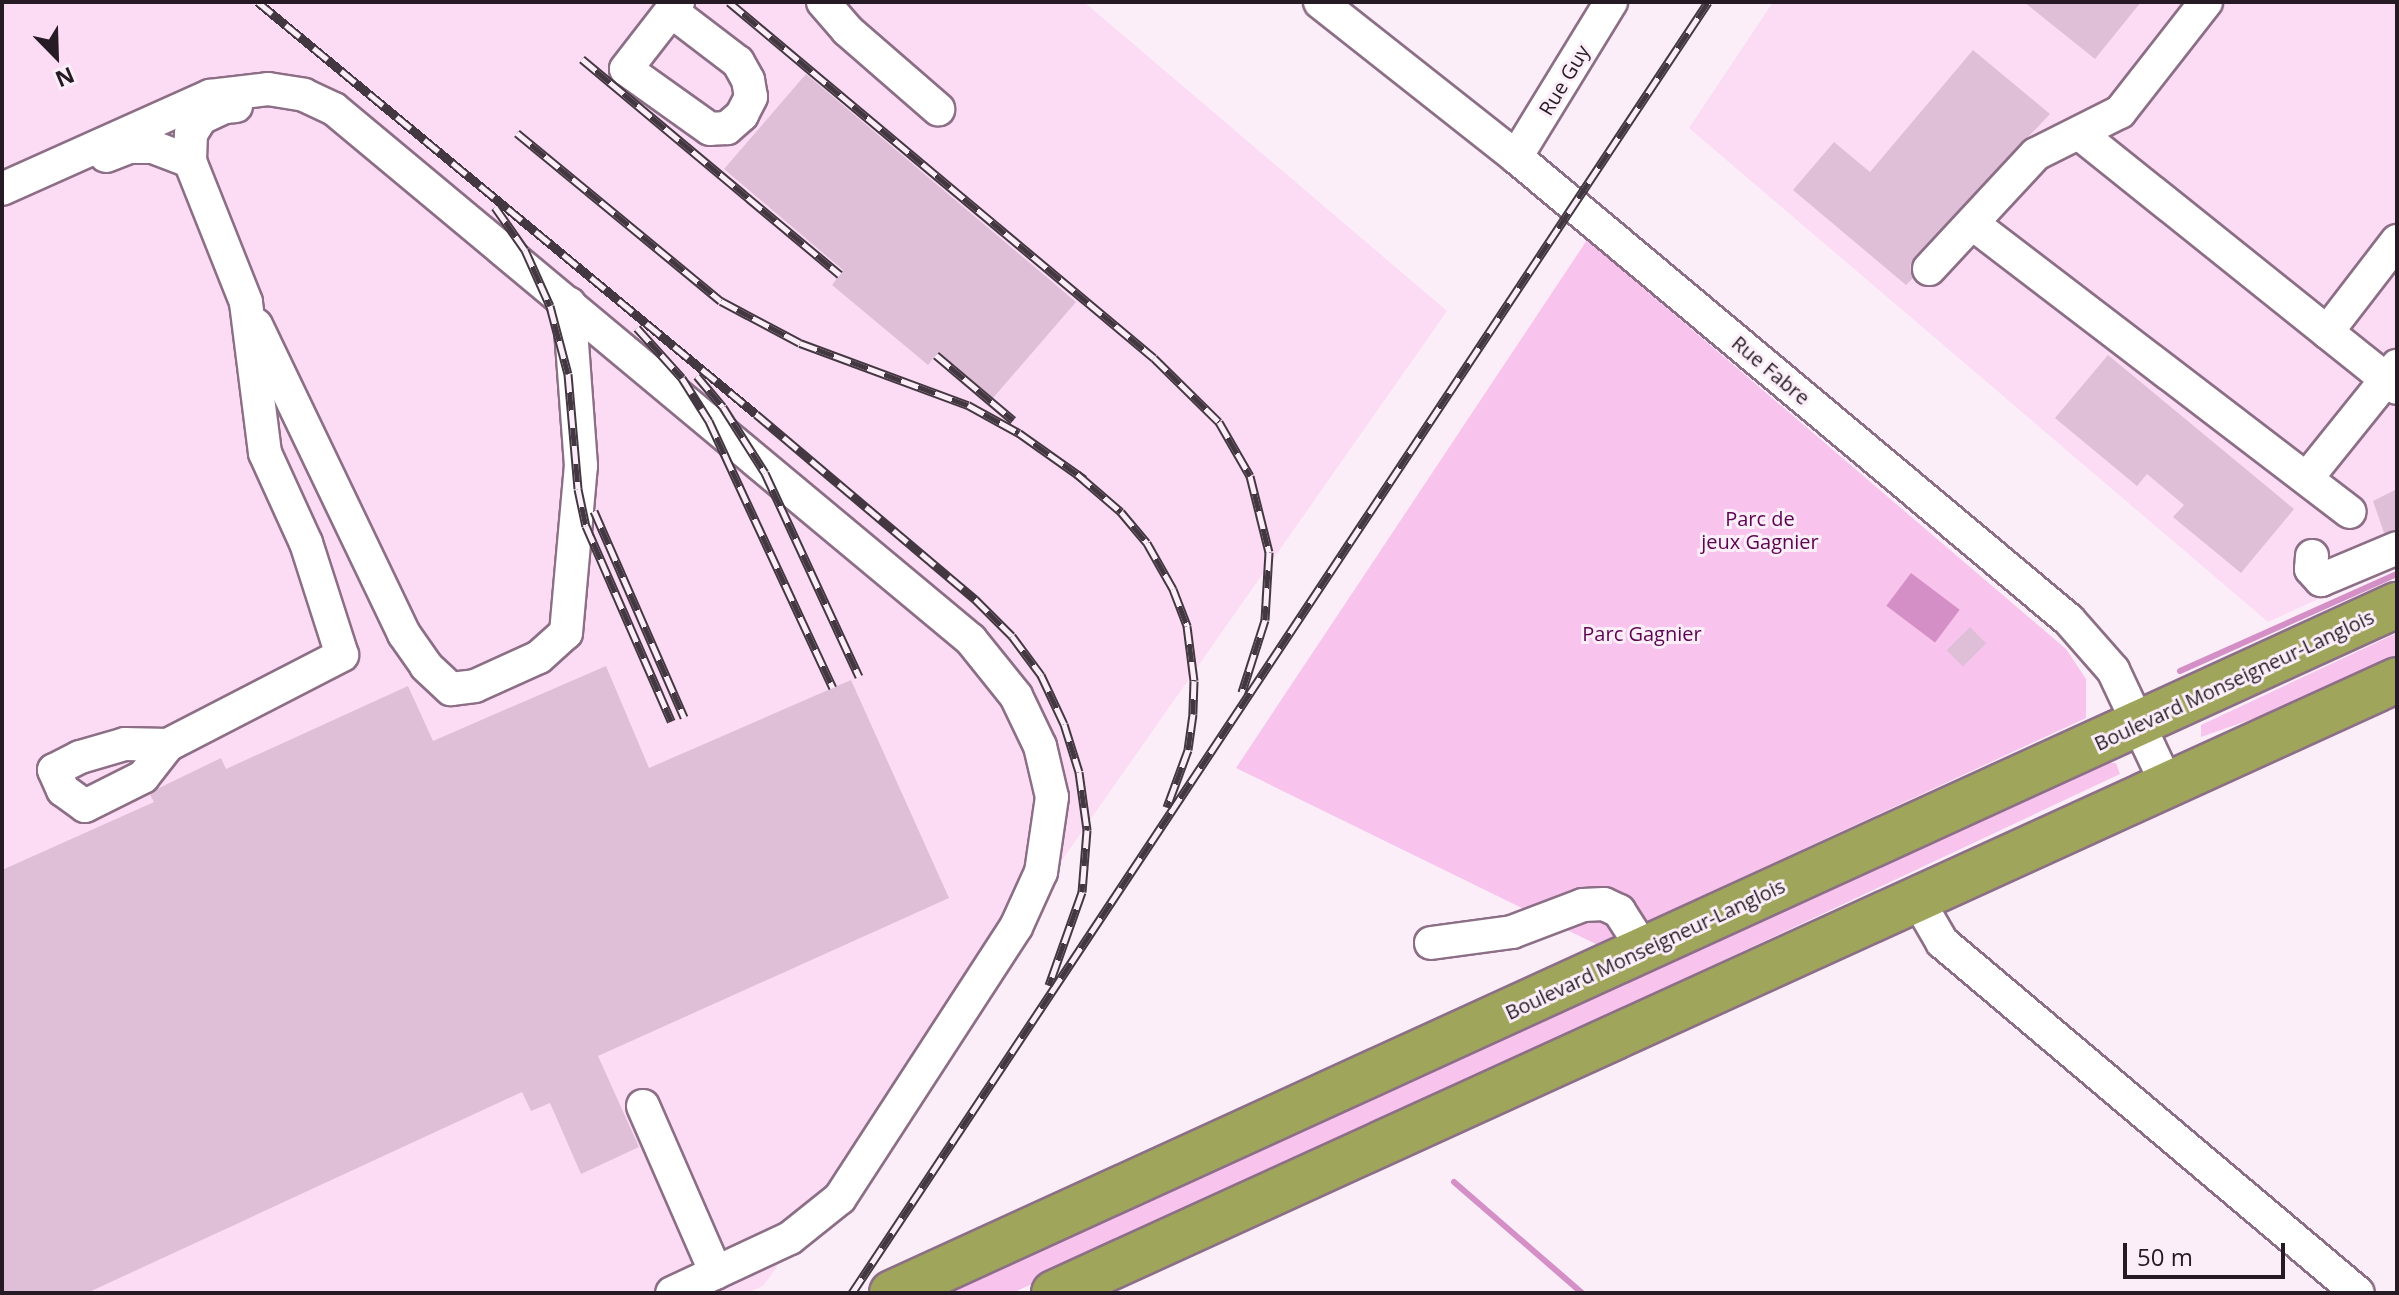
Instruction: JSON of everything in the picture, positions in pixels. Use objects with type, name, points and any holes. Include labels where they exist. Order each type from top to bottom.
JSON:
[{"type":"highway","name":"Boulevard Monseigneur-Langlois","points":[[892,1293],[2397,605]]},
{"type":"highway","points":[[1054,1293],[2397,680]]},
{"type":"street","points":[[823,2],[847,30],[938,109]]},
{"type":"street","name":"Rue Fabre","points":[[1320,2],[1516,157],[2069,620],[2113,670],[2167,785]]},
{"type":"street","name":"Rue Guy","points":[[1516,157],[1611,2]]},
{"type":"street","points":[[1929,269],[2036,154],[2120,112],[2206,2]]},
{"type":"street","points":[[674,6],[738,62],[748,80],[751,97],[742,115],[727,128],[710,129],[626,69],[674,6]]},
{"type":"street","points":[[2,191],[190,103],[250,89],[286,92],[316,100],[350,120],[971,640],[1016,696],[1040,746],[1052,797],[1047,848],[1032,897],[840,1198],[807,1227],[672,1293]]},
{"type":"street","points":[[391,154],[285,110],[257,105],[225,107],[201,118],[191,134],[190,161],[246,302],[404,634],[426,666],[451,689],[475,686],[539,657],[566,633],[581,495],[581,448],[569,303]]},
{"type":"street","points":[[2080,134],[2327,332],[2393,378],[2307,478]]},
{"type":"street","points":[[2,191],[130,147],[153,147],[190,161]]},
{"type":"street","points":[[1973,224],[2350,512]]},
{"type":"street","points":[[2327,332],[2395,247]]},
{"type":"street","points":[[168,745],[342,655],[306,543],[265,453],[246,302]]},
{"type":"street","points":[[2312,556],[2311,569],[2321,580],[2397,548]]},
{"type":"street","points":[[1917,899],[1942,942],[2358,1293]]},
{"type":"street","points":[[1431,943],[1512,932],[1583,905],[1604,904],[1619,911],[1644,950]]},
{"type":"street","points":[[643,1106],[716,1273]]},
{"type":"shaded area","points":[[2,2],[1084,2],[1447,311],[764,1285],[748,1293],[2,1293]]},
{"type":"shaded area","points":[[1773,2],[2397,2],[2397,563],[2268,622],[1689,128]]},
{"type":"shaded area","points":[[1911,573],[1960,610],[1935,642],[1886,606]]},
{"type":"green space","name":"Parc Gagnier","points":[[1587,240],[2066,649],[2086,679],[2086,718],[1663,914],[1610,951],[1236,768]]},
{"type":"green space","points":[[2397,633],[2397,656],[2379,667],[2309,699],[2201,737],[2201,725]]},
{"type":"green space","points":[[2110,763],[2116,763],[2120,774],[1012,1293],[932,1293]]},
{"type":"building","points":[[2024,2],[2141,2],[2095,59]]},
{"type":"building","points":[[1973,50],[2050,114],[1915,256],[1910,266],[1913,278],[1906,285],[1793,190],[1834,142],[1870,172]]},
{"type":"building","points":[[806,74],[1076,302],[993,398],[938,352],[928,365],[832,285],[843,270],[724,169]]},
{"type":"building","points":[[2108,355],[2294,509],[2241,573],[2173,517],[2184,505],[2147,474],[2137,486],[2055,418]]},
{"type":"building","points":[[2397,489],[2397,529],[2384,533],[2373,501]]},
{"type":"building","points":[[1970,627],[1986,643],[1963,667],[1947,650]]},
{"type":"building","points":[[606,666],[649,768],[851,680],[949,898],[598,1056],[639,1147],[581,1174],[550,1103],[531,1111],[522,1092],[87,1293],[2,1293],[2,870],[154,802],[150,795],[159,788],[221,758],[226,769],[408,686],[433,741]]},
{"type":"waterway","points":[[2180,671],[2397,574]]},
{"type":"waterway","points":[[1454,1182],[1582,1293]]},
{"type":"railway","points":[[258,2],[756,414],[975,599],[1012,636],[1041,675],[1064,724],[1079,772],[1087,830],[1082,892],[1049,985]]},
{"type":"railway","points":[[729,2],[1154,358],[1219,422],[1250,476],[1269,552],[1265,620],[1242,692]]},
{"type":"railway","points":[[852,1293],[1708,2]]},
{"type":"railway","points":[[582,59],[840,275]]},
{"type":"railway","points":[[517,133],[721,301],[800,343],[968,405],[1019,433],[1084,479]]},
{"type":"railway","points":[[495,207],[525,250],[550,306],[568,374],[578,489],[586,526],[671,721]]},
{"type":"railway","points":[[637,328],[682,378],[709,421],[833,688]]},
{"type":"railway","points":[[936,355],[1013,420]]},
{"type":"railway","points":[[697,376],[723,407],[765,473],[859,676]]},
{"type":"railway","points":[[1077,474],[1121,512],[1147,543],[1173,589],[1187,626],[1194,681],[1193,714],[1188,750],[1167,807]]},
{"type":"railway","points":[[594,511],[684,717]]},
{"type":"park label","name":"Parc de jeux Gagnier","points":[[1760,530]]}]
